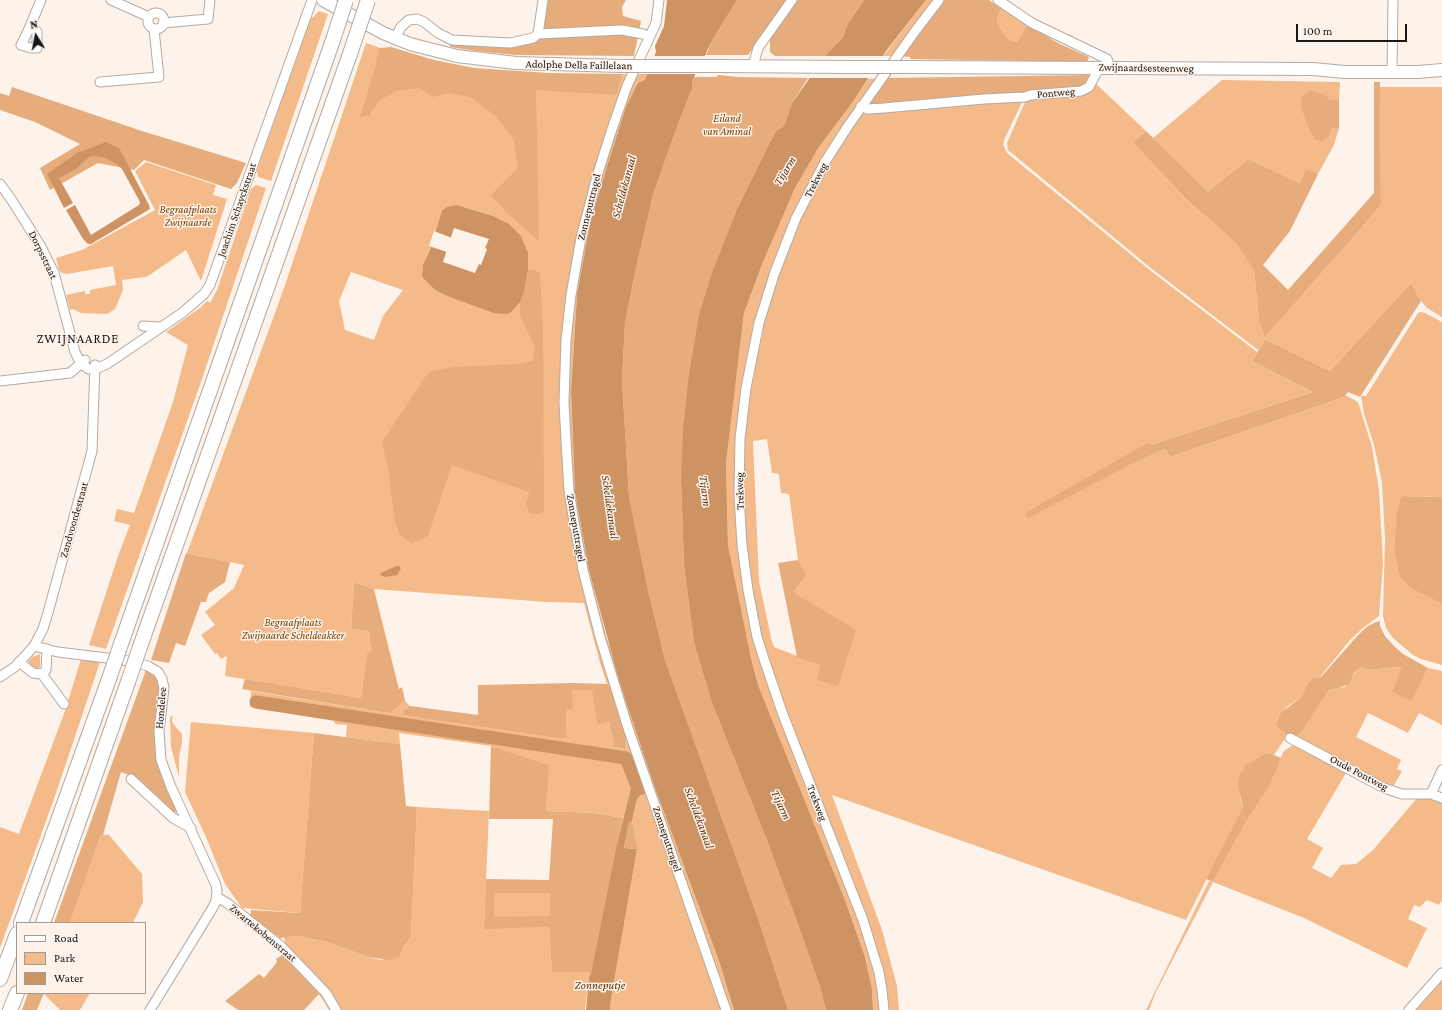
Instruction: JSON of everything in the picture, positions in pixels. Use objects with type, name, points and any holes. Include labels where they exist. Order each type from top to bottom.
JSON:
[{"type":"highway","points":[[21,922],[109,679],[346,0]]},
{"type":"highway","points":[[43,922],[368,0]]},
{"type":"highway","points":[[0,979],[16,937]]},
{"type":"highway","points":[[10,1010],[17,994]]},
{"type":"main road","name":"Adolphe Della Faillelaan","points":[[322,0],[377,30],[410,44],[458,56],[493,61],[621,66],[849,67]]},
{"type":"main road","name":"Zwijnaardsesteenweg","points":[[849,67],[1313,69],[1346,72],[1418,72],[1442,70]]},
{"type":"street","points":[[31,24],[41,0]]},
{"type":"street","points":[[111,0],[149,17]]},
{"type":"street","points":[[163,23],[208,19],[210,0]]},
{"type":"street","name":"Joachim Schayckstraat","points":[[95,366],[107,364],[182,314],[204,294],[210,285],[312,0]]},
{"type":"street","points":[[538,34],[543,0]]},
{"type":"street","name":"Zonneputtragel","points":[[659,0],[656,23],[627,86],[611,132],[595,183],[581,238],[571,295],[566,340],[564,402],[567,459],[574,522],[583,570],[607,662],[633,742],[726,1010]]},
{"type":"street","points":[[753,66],[758,48],[792,0]]},
{"type":"street","name":"Trekweg","points":[[884,1010],[878,972],[863,920],[782,712],[760,648],[746,576],[739,495],[739,465],[742,413],[751,358],[765,301],[786,240],[809,192],[832,151],[861,106],[939,0]]},
{"type":"street","points":[[998,0],[1032,23],[1107,59],[1104,68]]},
{"type":"street","points":[[1392,72],[1393,0]]},
{"type":"street","points":[[100,82],[159,77],[154,29],[149,25],[148,20],[153,13],[159,14],[163,17],[163,23],[159,28],[154,29]]},
{"type":"street","points":[[395,38],[401,27],[409,20],[417,19],[424,22],[438,33],[452,40],[510,43],[533,38],[538,34],[622,30],[643,34],[649,37]]},
{"type":"street","name":"Pontweg","points":[[861,106],[868,109],[984,99],[1025,98],[1031,95],[1085,90],[1104,68]]},
{"type":"street","name":"Dorpsstraat","points":[[0,184],[40,245],[54,273],[70,325],[75,352],[83,362]]},
{"type":"street","points":[[143,326],[162,327]]},
{"type":"street","points":[[0,381],[70,373],[83,362],[89,369],[95,366]]},
{"type":"street","name":"Zandvoordestraat","points":[[0,677],[20,662],[34,646],[43,628],[49,609],[92,451],[95,366]]},
{"type":"street","name":"Hondelee","points":[[34,646],[123,660],[148,666],[158,672],[162,679],[164,688],[158,731],[161,760],[171,787],[216,885],[217,897]]},
{"type":"street","points":[[42,674],[46,670],[47,649]]},
{"type":"street","points":[[20,662],[33,672],[42,674],[64,704]]},
{"type":"street","name":"Oude Pontweg","points":[[1290,738],[1317,751],[1384,788],[1402,794],[1431,794]]},
{"type":"street","points":[[1442,770],[1431,794],[1442,798]]},
{"type":"street","points":[[130,779],[173,818],[191,828]]},
{"type":"street","points":[[150,1010],[212,909],[217,897]]},
{"type":"street","name":"Zwartekobenstraat","points":[[217,897],[227,903],[281,946],[326,993],[336,1010]]},
{"type":"street","points":[[1409,1010],[1442,973]]},
{"type":"green space","points":[[548,0],[626,0],[622,7],[623,16],[641,21],[634,56],[515,55],[450,47],[451,43],[511,47],[542,35]]},
{"type":"green space","points":[[737,0],[787,0],[748,55],[704,55],[707,53],[713,39]]},
{"type":"green space","points":[[798,0],[864,0],[847,25],[843,37],[825,56],[775,56],[770,52],[770,39]]},
{"type":"green space","points":[[926,0],[942,0],[898,56],[883,56]]},
{"type":"green space","points":[[942,0],[989,0],[1001,8],[997,19],[998,25],[1009,40],[1017,42],[1027,25],[1060,44],[1089,57],[1087,62],[910,59],[910,57],[898,56]]},
{"type":"green space","points":[[1001,8],[1027,25],[1017,42],[1009,40],[998,25],[997,19]]},
{"type":"green space","points":[[319,11],[328,14],[271,181],[258,177],[257,170],[310,20]]},
{"type":"green space","name":"Begraafplaats Zwijnaarde Scheldeakker","points":[[366,43],[423,63],[617,95],[623,74],[648,74],[645,80],[634,92],[626,107],[590,223],[577,295],[571,390],[575,492],[589,570],[606,635],[654,785],[719,961],[734,1010],[610,1010],[637,849],[632,821],[637,799],[640,795],[638,789],[631,788],[623,818],[594,813],[546,811],[548,765],[491,746],[399,733],[400,744],[346,737],[347,725],[335,724],[334,721],[250,707],[251,691],[382,712],[391,712],[405,701],[410,706],[404,710],[567,739],[566,709],[572,690],[593,690],[597,723],[609,722],[614,747],[624,749],[626,737],[613,691],[607,684],[600,663],[584,603],[547,602],[374,589],[354,582],[351,629],[369,631],[371,653],[367,653],[361,698],[225,676],[227,656],[221,659],[217,653],[215,654],[201,635],[215,625],[205,612],[234,588],[244,565],[187,553],[283,291]],"holes":[[[457,205],[493,216],[528,270],[524,292],[520,302],[461,300],[447,296],[435,290],[423,278],[422,270],[428,252]],[[351,272],[403,290],[383,316],[374,340],[345,330],[339,301]]]},
{"type":"green space","points":[[391,47],[434,60],[474,68],[548,73],[623,74],[617,95],[536,90],[539,241],[505,211],[491,195],[518,168],[514,140],[496,116],[470,97],[448,93],[433,97],[419,88],[396,91],[379,101],[369,116],[360,117],[376,65],[379,48]]},
{"type":"green space","name":"Eiland van Aminal","points":[[718,75],[738,77],[808,78],[792,103],[784,126],[776,131],[738,207],[681,481],[684,565],[694,643],[712,703],[766,838],[820,987],[826,1010],[788,1010],[759,921],[665,660],[648,590],[629,496],[622,380],[625,323],[636,268],[653,195],[692,89],[693,77],[717,77]]},
{"type":"green space","points":[[1089,75],[1089,80],[1083,89],[868,105],[887,78]]},
{"type":"green space","points":[[887,78],[1024,98],[1003,144],[1007,153],[1151,271],[1257,352],[1252,361],[1313,392],[1151,445],[1149,442],[1028,517],[1134,463],[1165,449],[1170,457],[1344,397],[1345,395],[1358,402],[1372,447],[1379,490],[1383,563],[1379,616],[1350,640],[1320,677],[1313,678],[1308,683],[1301,697],[1288,706],[1278,718],[1275,724],[1286,735],[1284,740],[1274,755],[1267,753],[1240,797],[1243,807],[1186,920],[832,795],[882,930],[897,986],[899,1010],[873,1010],[872,989],[865,957],[845,900],[758,685],[728,545],[726,464],[744,313],[763,262],[795,188],[819,147],[868,79]],"holes":[[[767,439],[772,473],[779,474],[781,493],[789,494],[798,560],[807,575],[794,591],[803,598],[838,686],[820,665],[774,647],[772,642],[759,581],[753,441]]]},
{"type":"green space","points":[[1222,80],[1340,82],[1339,100],[1331,100],[1326,95],[1301,98],[1301,109],[1314,139],[1329,136],[1333,128],[1339,128],[1334,145],[1318,174],[1306,170],[1300,183],[1248,159],[1208,192],[1153,138]]},
{"type":"green space","points":[[1094,82],[1146,131],[1134,144],[1188,201],[1236,243],[1248,259],[1254,270],[1259,320],[1265,339],[1258,350],[1152,269],[1008,150],[1007,143],[1025,102],[1029,99]]},
{"type":"green space","points":[[1374,82],[1380,82],[1381,205],[1265,339],[1259,320],[1254,270],[1236,243],[1188,201],[1133,143],[1146,131],[1208,192],[1248,159],[1300,183],[1306,169],[1318,174],[1290,231],[1263,265],[1288,290],[1374,193]]},
{"type":"green space","points":[[12,87],[142,131],[246,163],[237,183],[231,189],[144,160],[134,170],[98,163],[50,190],[40,168],[80,144],[35,122],[0,110],[0,93],[9,96]]},
{"type":"green space","points":[[1380,87],[1442,87],[1442,317],[1427,308],[1421,301],[1411,283],[1330,371],[1265,339],[1381,205]]},
{"type":"green space","points":[[1312,91],[1326,95],[1331,100],[1339,100],[1339,128],[1333,128],[1329,136],[1322,141],[1314,139],[1301,109],[1301,98],[1308,92]]},
{"type":"green space","name":"Begraafplaats Zwijnaarde","points":[[146,162],[216,185],[213,195],[227,199],[201,281],[186,250],[148,276],[122,280],[123,290],[115,309],[107,314],[81,313],[73,309],[70,310],[66,295],[85,291],[85,294],[90,294],[90,290],[116,285],[113,266],[67,274],[62,273],[59,270],[56,258],[82,250],[155,210],[135,171]]},
{"type":"green space","points":[[256,185],[266,188],[201,382],[106,649],[89,645],[118,556],[130,525],[114,521],[117,509],[134,513],[173,402],[188,345],[166,332],[200,308],[207,301],[210,303],[217,290],[251,189]]},
{"type":"green space","points":[[528,270],[535,270],[540,273],[543,330],[544,512],[530,514],[526,505],[529,492],[452,465],[428,536],[412,543],[400,535],[395,522],[388,468],[382,442],[423,379],[432,371],[454,367],[519,364],[533,361],[535,348],[520,315],[520,302],[524,292]]},
{"type":"green space","points":[[1411,283],[1421,301],[1360,397],[1348,392],[1344,397],[1170,457],[1165,449],[1134,463],[1028,518],[1025,513],[1149,442],[1151,445],[1313,392],[1252,361],[1265,339],[1330,371]]},
{"type":"green space","points":[[1420,312],[1442,322],[1442,497],[1401,496],[1396,515],[1394,552],[1400,578],[1410,588],[1442,604],[1442,665],[1413,655],[1393,638],[1386,628],[1383,616],[1385,538],[1382,482],[1374,445],[1364,414],[1361,396],[1366,396]]},
{"type":"green space","points":[[1401,496],[1442,497],[1442,604],[1410,588],[1400,578],[1394,552],[1396,515]]},
{"type":"green space","points":[[186,553],[230,562],[225,582],[209,593],[206,602],[201,602],[185,646],[176,643],[169,663],[151,660]]},
{"type":"green space","points":[[798,560],[807,575],[794,591],[856,630],[838,686],[817,680],[820,665],[797,657],[778,563]]},
{"type":"green space","points":[[354,582],[374,589],[399,689],[402,687],[405,701],[391,712],[382,712],[242,689],[245,679],[361,698],[367,653],[371,652],[369,631],[351,629]]},
{"type":"green space","points":[[1380,621],[1380,626],[1385,636],[1394,646],[1403,654],[1428,668],[1412,701],[1392,692],[1402,668],[1396,667],[1371,670],[1361,668],[1354,673],[1349,684],[1329,690],[1301,733],[1297,736],[1284,740],[1286,735],[1275,724],[1281,713],[1301,697],[1308,683],[1313,678],[1321,677],[1358,635],[1368,626]]},
{"type":"green space","points":[[40,654],[40,667],[36,669],[29,664],[29,661],[32,657]]},
{"type":"green space","points":[[81,659],[100,662],[54,799],[0,948],[0,827],[19,834],[65,711]]},
{"type":"green space","points":[[1396,667],[1403,668],[1412,701],[1428,668],[1442,671],[1442,725],[1419,713],[1408,733],[1368,713],[1356,737],[1401,760],[1397,769],[1402,771],[1391,788],[1297,736],[1301,733],[1329,690],[1345,687],[1357,670],[1361,668],[1371,670]]},
{"type":"green space","points":[[146,670],[152,672],[157,678],[160,690],[155,739],[157,756],[178,810],[172,813],[129,775],[121,772],[103,835],[101,835],[70,922],[54,922]]},
{"type":"green space","points":[[573,683],[607,684],[613,691],[626,737],[625,749],[614,747],[609,722],[597,724],[592,690],[572,690],[573,709],[566,709],[567,739],[403,715],[404,710],[410,706],[478,715],[478,685]]},
{"type":"green space","points":[[173,716],[172,721],[174,725],[182,734],[179,757],[179,777],[171,747],[170,717]]},
{"type":"green space","points":[[191,722],[314,733],[300,913],[242,908],[225,884],[206,837],[185,792]]},
{"type":"green space","points":[[314,733],[400,744],[406,806],[417,807],[411,937],[404,946],[399,957],[390,960],[368,957],[327,942],[298,936],[279,938],[278,936],[264,930],[250,919],[251,910],[300,913]]},
{"type":"green space","points":[[1295,745],[1346,773],[1307,839],[1323,848],[1312,868],[1331,878],[1341,865],[1356,864],[1373,850],[1418,797],[1430,797],[1442,802],[1442,900],[1439,905],[1427,900],[1420,907],[1414,905],[1408,919],[1427,928],[1407,968],[1304,918],[1213,882],[1246,822],[1269,787],[1283,752],[1291,746]]},
{"type":"green space","points":[[491,746],[549,765],[546,811],[594,813],[623,818],[591,972],[552,972],[549,927],[484,929],[486,879],[549,880],[553,819],[489,819]],"holes":[[[494,893],[550,893],[550,916],[494,917]]]},
{"type":"green space","points":[[1267,753],[1281,758],[1269,787],[1246,822],[1213,882],[1206,879],[1243,807],[1238,786],[1240,774],[1246,765]]},
{"type":"green space","points":[[417,807],[489,811],[484,928],[549,927],[552,971],[591,972],[585,1010],[329,1010],[321,997],[282,955],[285,941],[284,937],[298,936],[327,942],[368,957],[381,960],[402,951],[411,937]]},
{"type":"green space","points":[[632,821],[637,849],[624,848],[629,823]]},
{"type":"green space","points":[[101,835],[109,835],[142,874],[143,902],[133,922],[70,922]]},
{"type":"green space","points":[[1209,881],[1213,882],[1156,992],[1149,1010],[1146,1010]]},
{"type":"green space","points":[[494,893],[550,893],[550,917],[494,917]]},
{"type":"green space","points":[[282,955],[319,994],[304,1010],[238,1010],[225,1001],[259,974],[264,978],[277,962],[276,959]]},
{"type":"green space","points":[[1442,980],[1442,1010],[1416,1010]]},
{"type":"green space","points":[[28,994],[44,994],[37,1010],[22,1010]]},
{"type":"green space","points":[[44,994],[89,994],[80,1010],[60,1010]]},
{"type":"water","name":"Scheldekanaal","points":[[667,0],[737,0],[713,39],[692,81],[692,89],[653,195],[636,268],[625,323],[622,380],[629,496],[648,590],[665,660],[759,921],[788,1010],[734,1010],[719,961],[654,785],[619,680],[589,570],[575,492],[571,390],[577,295],[590,223],[626,107],[638,83],[645,80],[656,52],[655,46],[664,26]]},
{"type":"water","name":"Tijarm","points":[[864,0],[926,0],[886,51],[852,103],[819,147],[795,188],[763,262],[744,313],[726,464],[728,545],[758,685],[845,900],[865,957],[872,989],[873,1010],[826,1010],[820,987],[766,838],[712,703],[694,643],[684,565],[681,481],[683,430],[689,374],[699,315],[712,273],[738,207],[776,131],[784,126],[792,103],[825,56],[843,37],[847,25]]},
{"type":"water","points":[[106,142],[119,148],[150,209],[91,244],[88,244],[83,239],[66,210],[75,205],[91,235],[139,205],[140,202],[122,169],[117,164],[103,157],[89,157],[76,169],[59,178],[73,203],[64,208],[47,174],[77,153]]},
{"type":"water","points":[[457,205],[493,216],[509,224],[521,236],[528,253],[528,270],[524,292],[520,302],[510,313],[494,313],[447,296],[435,290],[423,278],[423,265],[431,247],[442,211],[447,207]],"holes":[[[454,228],[489,239],[481,265],[479,264],[475,273],[443,262]]]},
{"type":"water","points":[[396,566],[401,568],[397,575],[385,577],[380,575],[381,573]]},
{"type":"water","name":"Zonneputje","points":[[631,788],[638,789],[640,795],[637,799],[632,821],[629,823],[624,848],[637,849],[610,1010],[586,1010],[589,977],[616,847]]},
{"type":"pier","points":[[652,56],[706,56],[697,74],[645,74]]},
{"type":"pier","points":[[823,56],[885,56],[871,78],[807,78]]},
{"type":"pier","points":[[434,231],[452,238],[447,252],[429,246]]},
{"type":"waterway","points":[[256,702],[626,758],[638,789],[641,788]]},
{"type":"district","name":"ZWIJNAARDE","points":[[78,339]]}]
